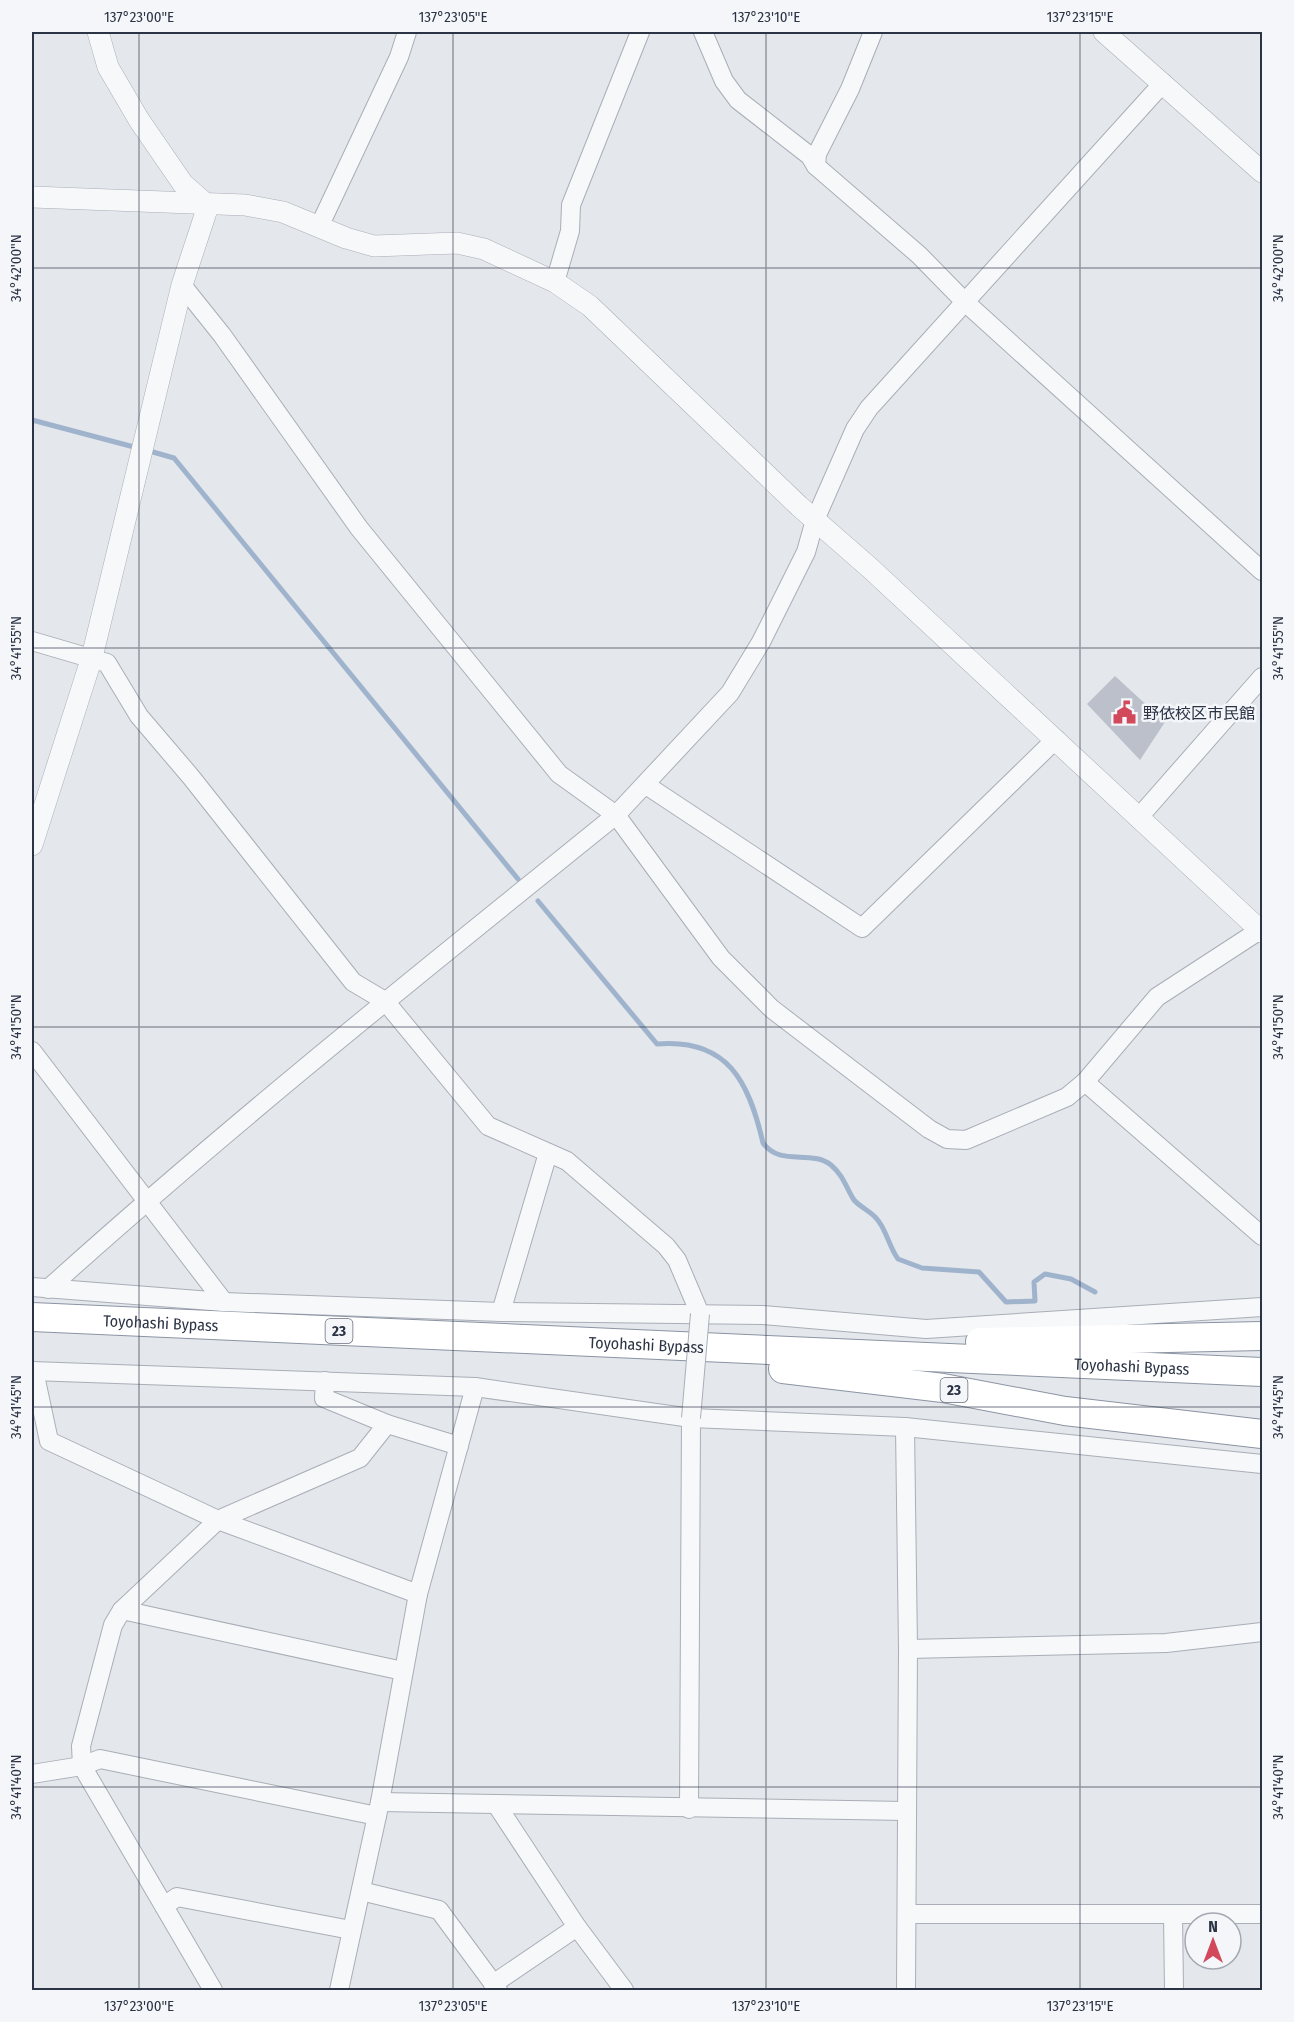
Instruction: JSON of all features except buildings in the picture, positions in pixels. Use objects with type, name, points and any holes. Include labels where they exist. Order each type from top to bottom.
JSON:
[{"type":"highway","name":"Toyohashi Bypass","points":[[32,1317],[1263,1372]]},
{"type":"highway","name":"23","points":[[771,1350],[1263,1336]]},
{"type":"highway","name":"23","points":[[646,1345],[726,1364],[943,1388],[1065,1411],[1263,1434]]},
{"type":"street","points":[[98,32],[108,67],[139,120],[183,184],[208,206]]},
{"type":"street","points":[[319,227],[399,57],[407,32]]},
{"type":"street","points":[[555,282],[570,231],[571,205],[640,32]]},
{"type":"street","points":[[703,32],[724,81],[738,100],[810,156],[816,166],[919,255],[965,302],[1263,571]]},
{"type":"street","points":[[816,166],[820,145],[850,89],[873,32]]},
{"type":"street","points":[[1115,36],[1163,83],[1263,172]]},
{"type":"street","points":[[40,1288],[385,1001],[616,816],[646,785],[730,693],[761,642],[806,552],[815,520],[855,429],[868,408],[1163,83]]},
{"type":"street","points":[[32,197],[208,206],[244,205],[283,212],[346,238],[374,246],[457,243],[484,249],[555,282],[590,306],[815,520],[1140,816],[1261,931],[1157,996],[1085,1082],[1067,1097],[966,1140],[947,1139],[929,1129],[772,1009],[721,958],[616,816],[559,774],[520,730],[359,528],[222,335],[182,285]]},
{"type":"street","points":[[32,845],[92,657],[182,285],[208,206]]},
{"type":"street","points":[[32,641],[107,663],[139,716],[213,805],[353,982],[385,1001],[488,1126],[567,1161],[666,1246],[678,1260],[700,1314],[692,1418],[689,1809]]},
{"type":"street","points":[[1140,816],[1263,677]]},
{"type":"street","points":[[646,785],[862,928],[1056,740]]},
{"type":"street","points":[[32,1051],[224,1302]]},
{"type":"street","points":[[1085,1082],[1263,1236]]},
{"type":"street","points":[[501,1312],[548,1153]]},
{"type":"street","points":[[40,1288],[224,1302],[501,1312],[763,1315],[926,1329],[1263,1307]]},
{"type":"street","points":[[418,1594],[218,1520],[49,1441],[33,1371],[475,1387],[692,1418],[905,1427],[1263,1464]]},
{"type":"street","points":[[325,1381],[324,1398],[387,1424],[459,1446]]},
{"type":"street","points":[[339,1990],[379,1809],[418,1594],[475,1387]]},
{"type":"street","points":[[213,1990],[82,1766],[81,1746],[113,1625],[122,1610],[218,1520],[360,1458],[387,1424]]},
{"type":"street","points":[[905,1427],[908,1649],[906,1990]]},
{"type":"street","points":[[122,1610],[403,1671]]},
{"type":"street","points":[[908,1649],[1166,1643],[1263,1632]]},
{"type":"street","points":[[32,1774],[82,1766],[100,1760],[379,1809],[496,1804],[906,1811]]},
{"type":"street","points":[[496,1804],[577,1926],[624,1990]]},
{"type":"street","points":[[361,1891],[439,1910],[495,1988],[577,1926]]},
{"type":"street","points":[[164,1906],[177,1897],[351,1930]]},
{"type":"street","points":[[907,1914],[1263,1914]]},
{"type":"street","points":[[1173,1914],[1174,1990]]},
{"type":"waterway","points":[[32,420],[134,447]]},
{"type":"waterway","points":[[153,452],[174,458],[518,879]]},
{"type":"waterway","points":[[538,901],[657,1044],[681,1044],[702,1048],[731,1068],[751,1101],[763,1143],[770,1150],[787,1156],[823,1160],[831,1165],[842,1178],[854,1200],[879,1222],[898,1259],[922,1268],[979,1272],[1006,1302],[1035,1301],[1034,1282],[1045,1274],[1071,1279],[1095,1292]]},
{"type":"place","name":"野依校区市民館","points":[[1125,713]]}]
